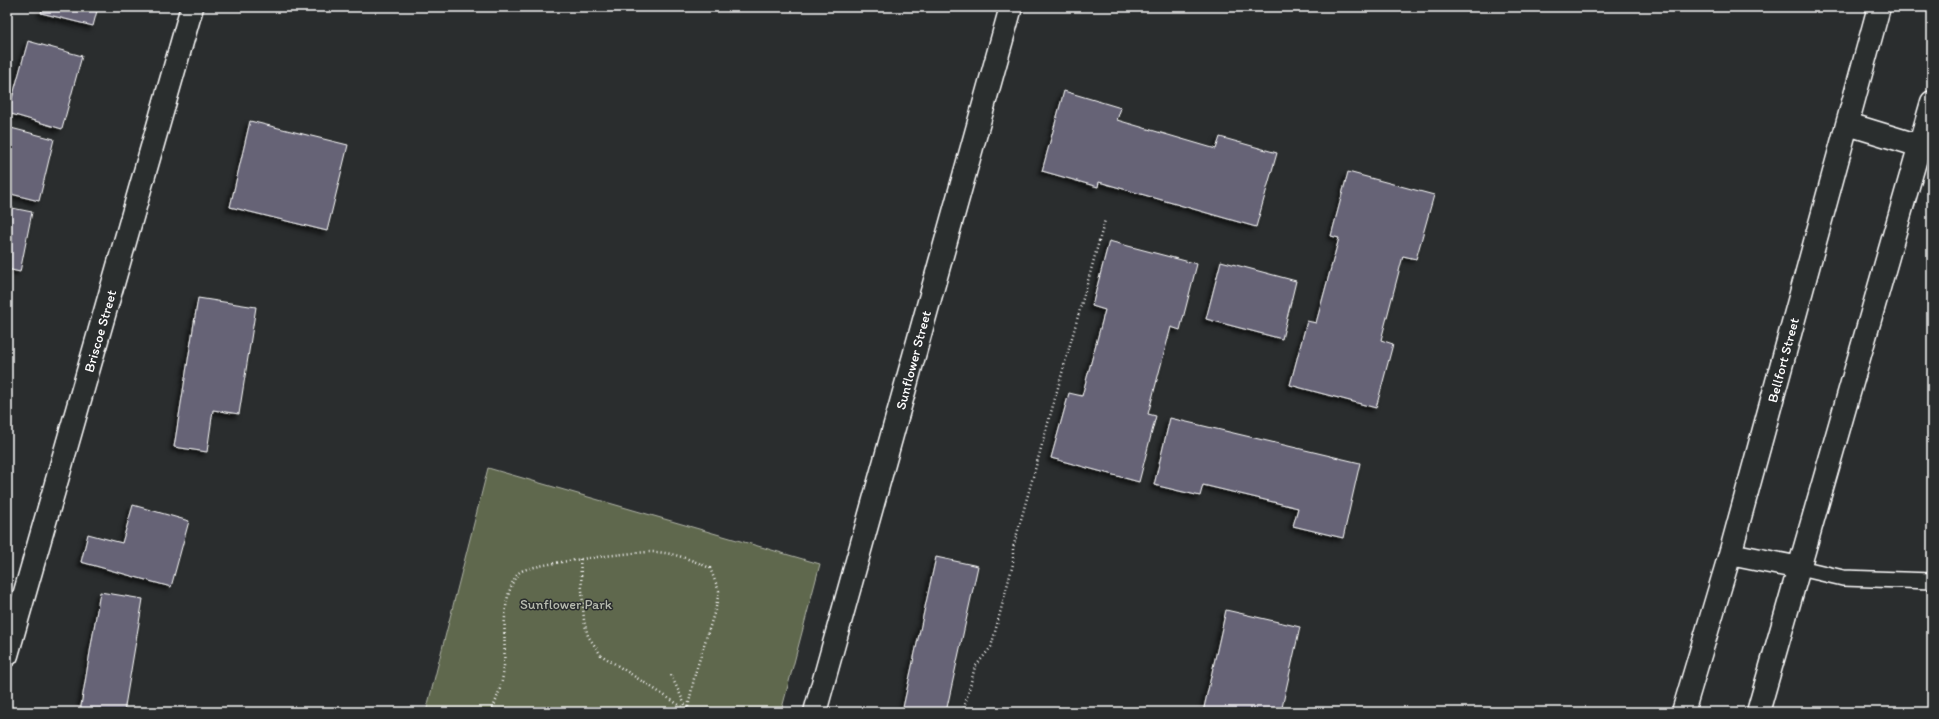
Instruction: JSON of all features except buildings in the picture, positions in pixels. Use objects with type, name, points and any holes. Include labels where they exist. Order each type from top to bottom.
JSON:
[{"type":"main road","name":"Briscoe Street","points":[[7,654],[192,7]]},
{"type":"main road","name":"Sunflower Street","points":[[815,712],[1011,7]]},
{"type":"main road","name":"Bellfort Street","points":[[1683,712],[1730,554],[1879,7]]},
{"type":"main road","points":[[1758,712],[1932,102]]},
{"type":"main road","points":[[1848,124],[1920,146]]},
{"type":"main road","points":[[1730,554],[1800,568]]},
{"type":"lane","points":[[1800,568],[1844,578],[1932,581]]},
{"type":"path","points":[[963,712],[975,667],[991,647],[1013,564],[1013,548],[1105,220]]},
{"type":"path","points":[[491,712],[501,690],[504,666],[506,602],[512,583],[520,571],[531,567],[580,559],[654,552],[685,556],[710,568],[719,591],[716,607],[695,674],[687,711]]},
{"type":"path","points":[[580,559],[584,621],[588,636],[601,655],[687,711],[693,712]]},
{"type":"path","points":[[671,675],[687,711]]},
{"type":"green space","name":"Sunflower Park","points":[[488,468],[820,564],[781,712],[426,712]]}]
